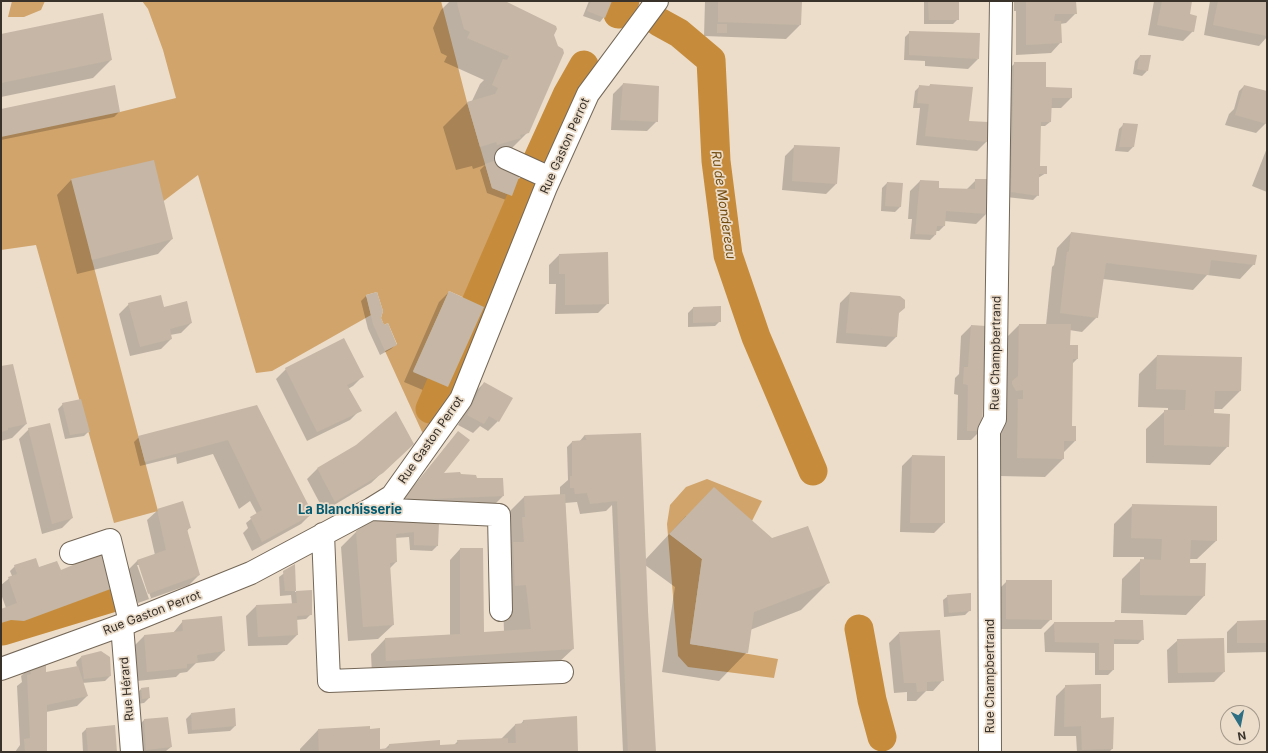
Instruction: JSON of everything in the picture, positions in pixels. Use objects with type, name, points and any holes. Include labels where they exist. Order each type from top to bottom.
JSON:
[{"type":"street","name":"Rue Champbertrand","points":[[990,752],[989,431],[995,419],[1001,1]]},
{"type":"street","name":"Rue Gaston Perrot","points":[[1,669],[125,609],[251,574],[371,509],[392,496],[461,399],[550,178],[588,94],[652,8]]},
{"type":"street","points":[[506,158],[550,178]]},
{"type":"street","points":[[371,509],[499,515],[502,610]]},
{"type":"street","points":[[323,534],[329,681],[562,672]]},
{"type":"street","name":"Rue Hérard","points":[[71,553],[110,540],[125,609],[132,752]]},
{"type":"shaded area","points":[[12,1],[45,1],[41,10],[24,17],[8,17]]},
{"type":"shaded area","points":[[142,1],[441,1],[467,102],[492,188],[512,196],[467,299],[449,291],[413,371],[434,381],[427,399],[435,418],[423,434],[385,351],[397,344],[388,323],[384,325],[381,318],[383,311],[377,292],[366,295],[371,315],[272,371],[256,373],[198,175],[91,256],[158,511],[114,523],[36,245],[1,250],[1,128],[120,112],[176,98],[163,50],[148,9]]},
{"type":"shaded area","points":[[707,479],[762,501],[752,521],[670,534],[702,559],[690,644],[778,659],[774,678],[688,667],[678,656],[667,524],[670,505],[686,487]]},
{"type":"building","points":[[458,1],[505,1],[556,26],[557,29],[554,35],[558,46],[563,49],[564,53],[529,133],[520,135],[521,138],[497,145],[496,142],[480,147],[467,102],[495,94],[498,88],[492,85],[503,59],[507,60],[509,56],[467,38],[470,32],[464,29],[457,3]]},
{"type":"building","points":[[591,1],[612,1],[605,18],[587,11]]},
{"type":"building","points":[[718,1],[802,1],[801,25],[718,22]]},
{"type":"building","points":[[928,1],[959,1],[959,20],[929,20]]},
{"type":"building","points":[[1026,1],[1076,1],[1077,14],[1055,14],[1054,21],[1061,21],[1062,43],[1026,45]]},
{"type":"building","points":[[1162,1],[1192,1],[1190,14],[1197,16],[1194,32],[1157,25]]},
{"type":"building","points":[[1218,1],[1267,2],[1267,36],[1213,25]]},
{"type":"building","points":[[103,13],[112,60],[1,83],[1,34]]},
{"type":"building","points":[[717,24],[727,24],[727,33],[717,33]]},
{"type":"building","points":[[909,31],[980,33],[979,59],[909,55]]},
{"type":"building","points":[[1140,55],[1151,55],[1148,71],[1137,69]]},
{"type":"building","points":[[1014,62],[1046,62],[1046,87],[1072,88],[1072,98],[1052,98],[1051,122],[1041,122],[1040,166],[1047,166],[1047,174],[1039,174],[1039,196],[1011,192]]},
{"type":"building","points":[[623,83],[659,86],[658,122],[620,120]]},
{"type":"building","points":[[930,84],[973,87],[969,121],[988,122],[988,142],[925,136],[929,104],[917,103],[919,85],[930,86]]},
{"type":"building","points":[[115,85],[120,112],[1,137],[1,109]]},
{"type":"building","points":[[1244,85],[1267,91],[1267,124],[1235,115]]},
{"type":"building","points":[[1123,123],[1138,124],[1134,147],[1119,147]]},
{"type":"building","points":[[794,145],[840,147],[837,184],[792,181]]},
{"type":"building","points":[[154,160],[173,239],[92,260],[71,179]]},
{"type":"building","points":[[497,160],[521,172],[512,196],[492,188],[485,164]]},
{"type":"building","points":[[975,179],[988,179],[987,214],[946,211],[945,226],[937,226],[936,235],[915,234],[920,180],[939,181],[939,188],[975,189]]},
{"type":"building","points":[[887,182],[903,183],[901,207],[885,206]]},
{"type":"building","points":[[1071,232],[1257,255],[1255,265],[1211,260],[1209,275],[1106,263],[1098,318],[1060,313],[1067,252],[1069,251]]},
{"type":"building","points":[[608,252],[609,304],[565,305],[565,274],[559,274],[559,254]]},
{"type":"building","points":[[449,291],[484,307],[448,387],[413,372]]},
{"type":"building","points":[[377,292],[383,311],[381,318],[384,325],[388,323],[397,345],[385,351],[373,324],[366,295]]},
{"type":"building","points":[[850,292],[900,296],[905,300],[905,308],[899,313],[897,337],[846,333]]},
{"type":"building","points":[[161,295],[164,307],[187,301],[192,323],[170,329],[172,339],[140,347],[128,303]]},
{"type":"building","points":[[721,306],[721,322],[693,323],[693,307]]},
{"type":"building","points":[[1019,324],[1071,324],[1070,345],[1078,345],[1078,359],[1073,359],[1072,426],[1076,426],[1076,441],[1064,441],[1064,459],[1017,458],[1018,399],[1023,399],[1023,390],[1016,391],[1012,381],[1018,376]]},
{"type":"building","points":[[971,325],[986,326],[982,431],[967,431],[968,385],[963,384],[964,367],[968,367]]},
{"type":"building","points":[[344,338],[364,377],[347,385],[362,411],[317,432],[285,368]]},
{"type":"building","points":[[1157,355],[1242,357],[1241,391],[1215,391],[1214,413],[1230,414],[1229,447],[1164,445],[1164,410],[1185,410],[1186,390],[1156,389]]},
{"type":"building","points":[[13,364],[27,424],[8,428],[8,430],[1,432],[1,366]]},
{"type":"building","points":[[484,382],[513,398],[499,422],[489,416],[484,424],[467,415]]},
{"type":"building","points":[[81,399],[90,432],[70,435],[62,403]]},
{"type":"building","points":[[257,405],[313,514],[262,542],[250,517],[262,510],[228,440],[145,462],[138,436]]},
{"type":"building","points":[[396,411],[414,444],[383,473],[335,502],[317,468],[356,445]]},
{"type":"building","points":[[50,423],[73,518],[52,524],[28,428]]},
{"type":"building","points":[[458,431],[470,440],[444,473],[460,472],[461,474],[476,475],[477,478],[503,478],[504,496],[403,500]]},
{"type":"building","points":[[641,433],[648,611],[656,752],[628,752],[617,501],[590,504],[587,493],[575,494],[574,488],[570,488],[570,476],[572,476],[572,441],[587,440],[584,435]]},
{"type":"building","points":[[912,455],[945,456],[945,523],[910,523]]},
{"type":"building","points":[[714,487],[772,538],[808,526],[830,583],[754,612],[748,653],[690,644],[702,559],[669,534]]},
{"type":"building","points":[[565,494],[574,649],[386,661],[385,638],[460,634],[460,548],[483,548],[484,632],[531,629],[526,585],[515,586],[513,542],[524,542],[522,517],[525,517],[524,496]]},
{"type":"building","points":[[183,501],[191,528],[187,529],[200,575],[148,594],[137,560],[166,550],[157,509]]},
{"type":"building","points":[[1132,504],[1217,506],[1217,541],[1191,540],[1190,563],[1206,563],[1205,596],[1140,595],[1140,559],[1161,560],[1162,539],[1131,538]]},
{"type":"building","points":[[380,515],[395,523],[395,521],[439,523],[438,546],[414,545],[414,532],[396,534],[397,562],[390,563],[394,625],[363,627],[356,531]]},
{"type":"building","points":[[104,552],[116,587],[24,621],[11,620],[1,623],[1,609],[17,603],[8,577],[17,574],[14,565],[36,558],[39,567],[57,561],[61,570]]},
{"type":"building","points":[[295,564],[296,591],[285,591],[283,571]]},
{"type":"building","points":[[1006,580],[1052,580],[1052,620],[1006,619]]},
{"type":"building","points":[[312,590],[312,615],[297,616],[298,635],[258,637],[256,605],[297,603],[296,591]]},
{"type":"building","points":[[971,593],[971,611],[949,613],[947,595]]},
{"type":"building","points":[[222,616],[225,651],[197,655],[198,663],[187,664],[187,668],[147,672],[144,635],[183,631],[182,620]]},
{"type":"building","points":[[1115,620],[1143,620],[1144,640],[1114,639],[1114,670],[1099,670],[1099,643],[1055,642],[1054,622],[1115,622]]},
{"type":"building","points":[[1267,620],[1267,643],[1237,643],[1237,621]]},
{"type":"building","points":[[940,630],[944,681],[927,682],[927,691],[917,692],[916,683],[904,683],[899,632]]},
{"type":"building","points":[[1224,638],[1225,672],[1178,673],[1177,639]]},
{"type":"building","points":[[101,651],[110,657],[111,676],[84,679],[81,656]]},
{"type":"building","points":[[46,660],[46,672],[78,666],[88,696],[47,705],[47,752],[25,752],[24,739],[30,738],[27,675],[31,674],[30,665]]},
{"type":"building","points":[[1101,684],[1101,718],[1114,717],[1113,749],[1082,750],[1081,726],[1064,727],[1065,685]]},
{"type":"building","points":[[149,687],[150,698],[142,699],[141,688]]},
{"type":"building","points":[[235,708],[236,726],[192,730],[191,713]]},
{"type":"building","points":[[577,716],[578,752],[319,752],[318,729],[370,726],[370,729],[380,728],[380,749],[389,748],[389,744],[440,740],[440,745],[458,744],[457,740],[508,738],[508,743],[516,743],[515,724],[524,723],[523,720]]},
{"type":"building","points":[[168,717],[172,747],[146,750],[144,719]]},
{"type":"building","points":[[115,725],[117,752],[88,752],[86,728]]},
{"type":"waterway","name":"Ru de Mondereau","points":[[618,14],[625,1]]},
{"type":"waterway","name":"Ru de Mondereau","points":[[659,22],[679,33],[711,60],[716,161],[728,255],[756,337],[813,471]]},
{"type":"waterway","name":"Ru de Mondereau","points":[[537,161],[567,95],[584,65]]},
{"type":"waterway","name":"Ru de Mondereau","points":[[430,409],[524,192]]},
{"type":"waterway","points":[[3,631],[115,597]]},
{"type":"waterway","name":"Ru de Mondereau","points":[[859,629],[872,700],[882,737]]},
{"type":"district","name":"La Blanchisserie","points":[[350,510]]}]
